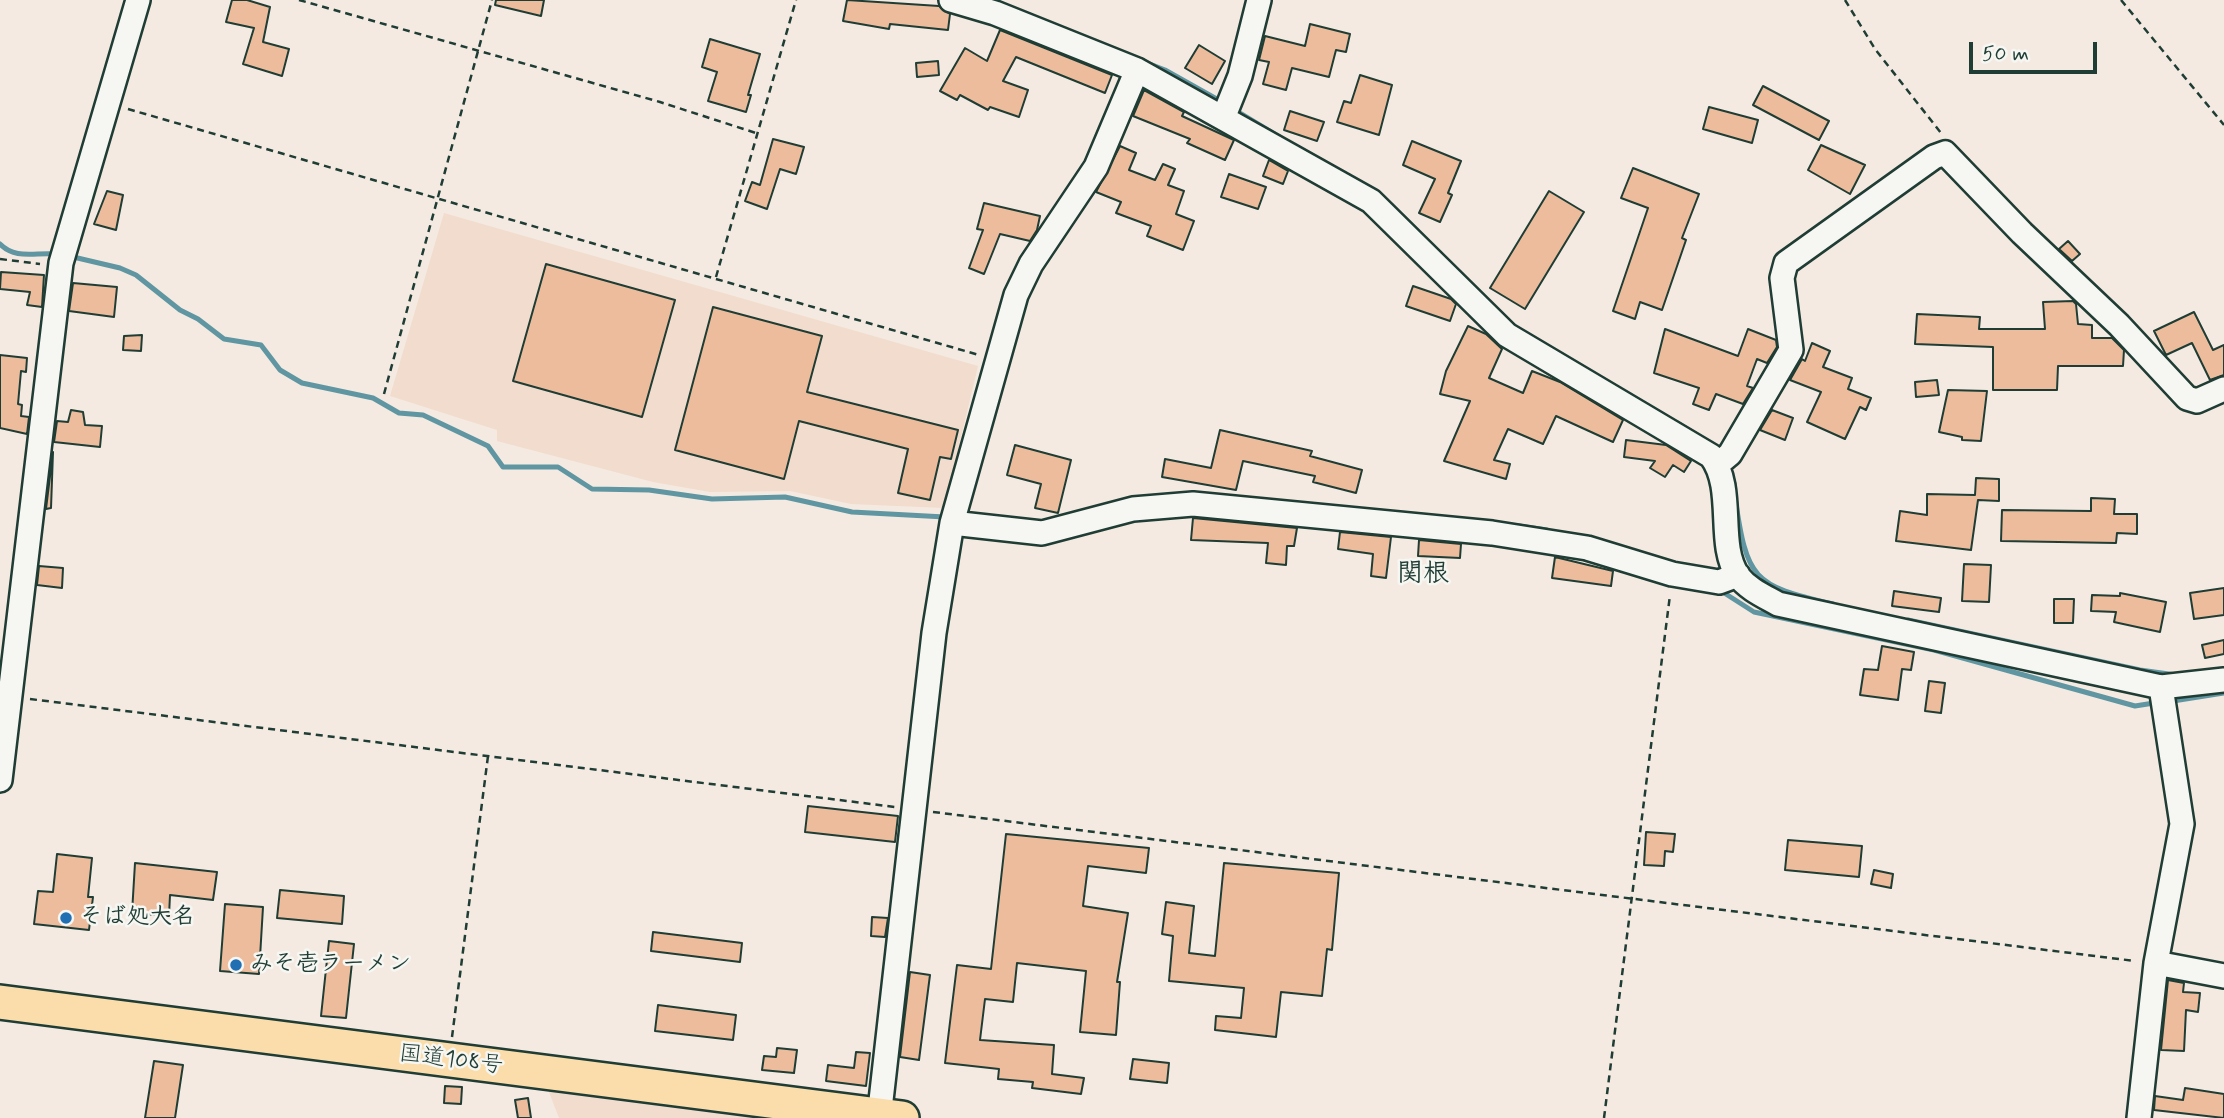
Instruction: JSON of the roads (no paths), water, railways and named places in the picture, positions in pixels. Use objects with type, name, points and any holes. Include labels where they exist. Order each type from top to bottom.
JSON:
[{"type":"highway","name":"国道108号","points":[[0,1002],[887,1117]]},
{"type":"street","points":[[0,780],[62,260],[138,0]]},
{"type":"street","points":[[951,0],[995,13],[1137,70],[1224,116],[1371,201],[1507,335],[1723,460]]},
{"type":"street","points":[[1224,116],[1240,76],[1259,0]]},
{"type":"street","points":[[887,1117],[934,633],[952,523],[995,360],[1016,295],[1031,264],[1096,167],[1137,70]]},
{"type":"street","points":[[2224,389],[2197,401],[2187,398],[2119,325],[2022,233],[1945,153],[1934,157],[1786,262],[1782,278],[1791,350],[1723,460],[1730,553],[1738,575],[1756,592],[1778,604],[2161,687],[2224,680]]},
{"type":"street","points":[[952,523],[1042,533],[1133,509],[1193,503],[1492,533],[1587,548],[1672,575],[1719,582],[1738,575]]},
{"type":"street","points":[[2139,1118],[2156,963],[2182,824],[2161,687]]},
{"type":"street","points":[[2156,963],[2224,976]]},
{"type":"waterway","points":[[1142,61],[1165,70],[1222,102]]},
{"type":"waterway","points":[[1238,112],[1281,138]]},
{"type":"waterway","points":[[1383,197],[1418,232]]},
{"type":"waterway","points":[[0,244],[19,254],[56,254]]},
{"type":"waterway","points":[[69,256],[120,268],[136,275],[180,310],[198,319],[224,339],[261,345],[280,370],[302,383],[373,398],[399,413],[423,415],[488,446],[503,467],[558,467],[592,489],[649,490],[712,499],[785,497],[852,512],[945,517]]},
{"type":"waterway","points":[[1677,423],[1713,445]]},
{"type":"waterway","points":[[1728,463],[1734,484]]},
{"type":"waterway","points":[[1735,497],[1744,546],[1758,574],[1785,591],[1833,604]]},
{"type":"waterway","points":[[1519,526],[1547,530]]},
{"type":"waterway","points":[[1718,589],[1754,612],[1934,650],[2135,706],[2154,703]]},
{"type":"waterway","points":[[1908,620],[2140,670],[2176,675]]},
{"type":"waterway","points":[[2173,701],[2224,693]]},
{"type":"place","name":"そば処大名","points":[[66,918]]},
{"type":"place","name":"みそ壱ラーメン","points":[[236,965]]},
{"type":"district","name":"関根","points":[[1423,576]]}]
